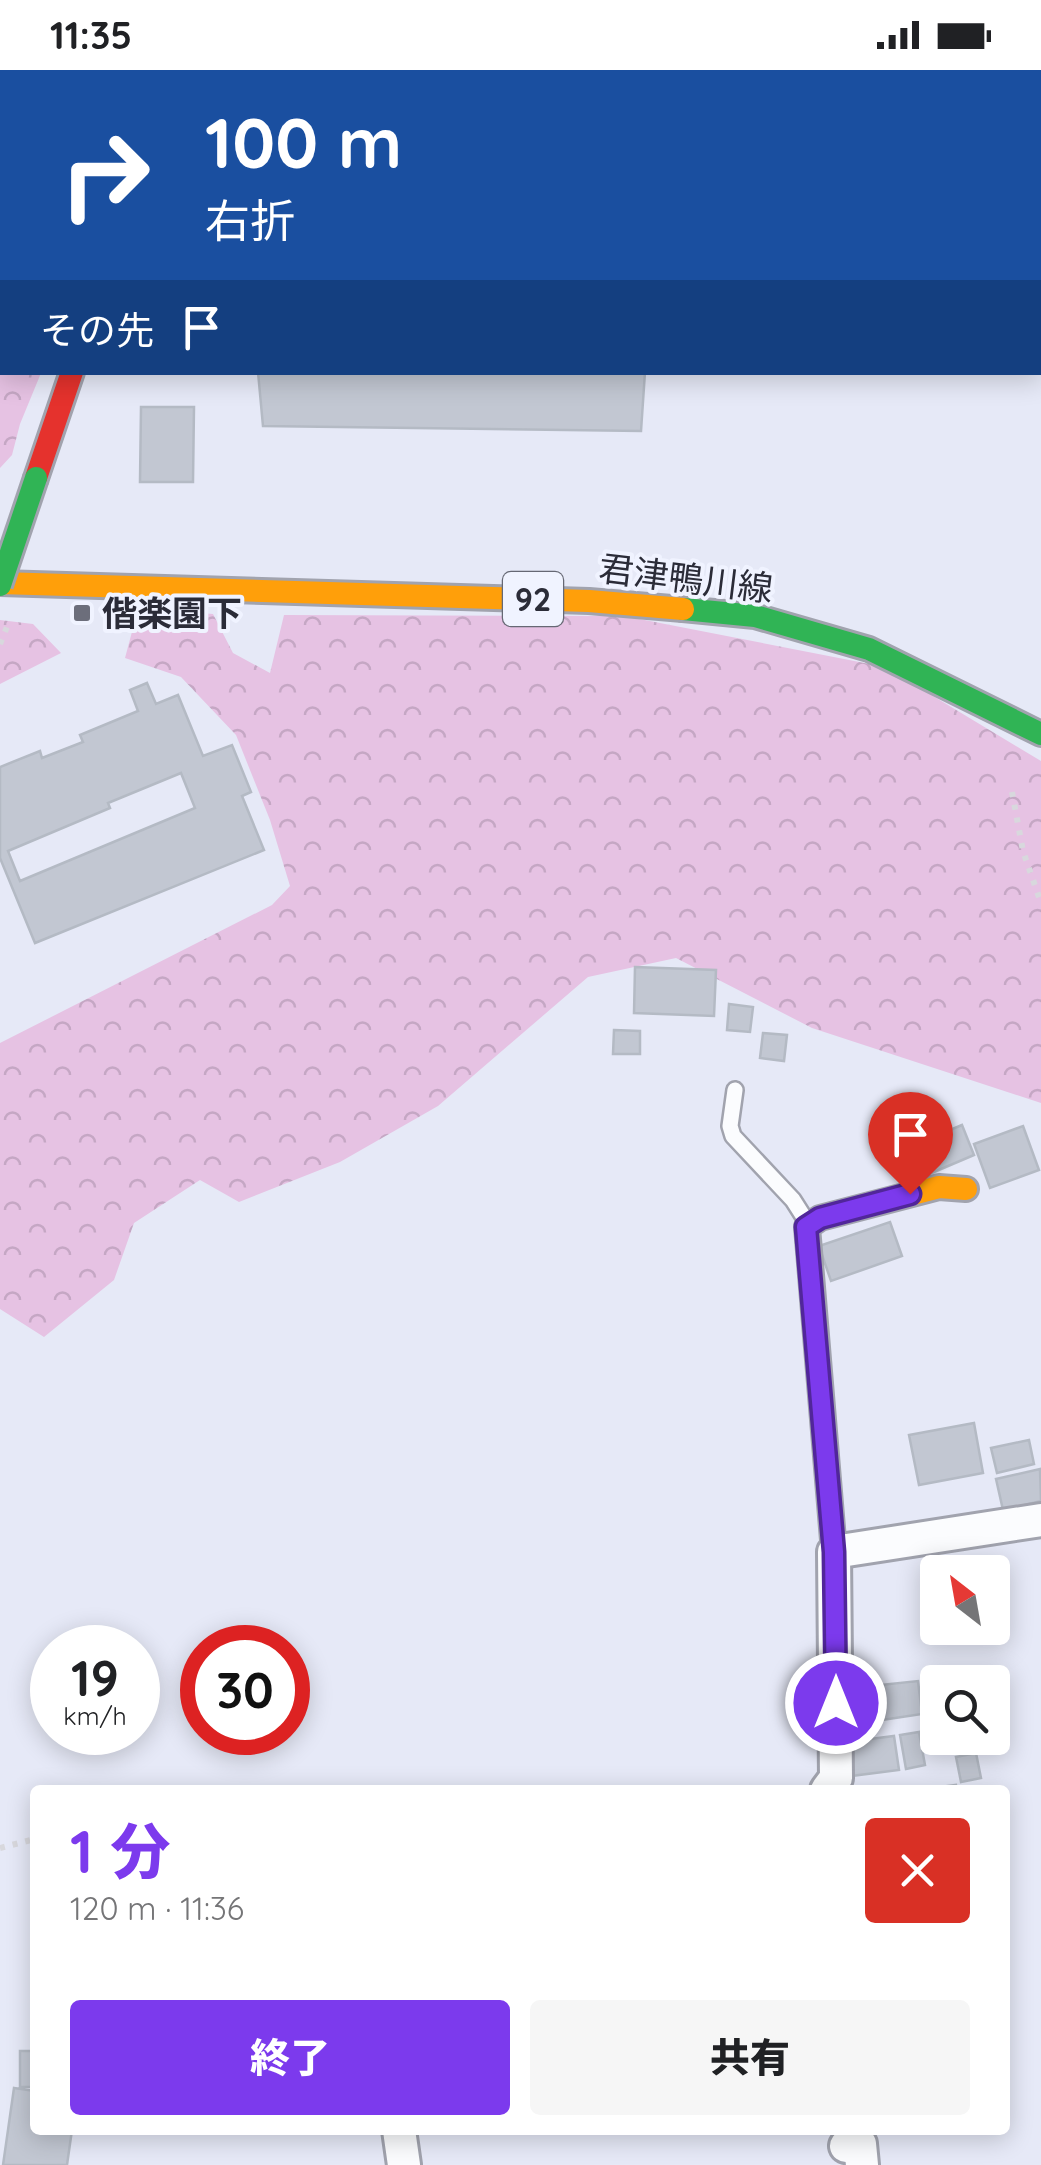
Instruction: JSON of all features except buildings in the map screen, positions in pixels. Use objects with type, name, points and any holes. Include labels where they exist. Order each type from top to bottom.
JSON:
[{"type":"main road","points":[[0,584],[71,375]]},
{"type":"main road","name":"君津鴨川線","points":[[0,584],[588,600],[755,616],[869,649],[1041,734]]},
{"type":"main road","points":[[834,1552],[809,1224],[940,1187],[966,1189]]},
{"type":"street","points":[[831,1785],[836,1778],[834,1552],[1041,1520]]},
{"type":"street","points":[[400,2135],[404,2165]]},
{"type":"lane","points":[[735,1090],[730,1126],[733,1136],[793,1200],[809,1224]]},
{"type":"path","points":[[1012,792],[1022,851],[1041,903]]},
{"type":"path","points":[[0,1848],[30,1840]]},
{"type":"green space","points":[[0,375],[40,375],[12,455],[0,468]]},
{"type":"green space","points":[[176,611],[213,614],[233,653],[270,673],[284,615],[624,616],[885,667],[1041,761],[1041,1103],[812,1028],[676,958],[588,977],[438,1106],[340,1162],[239,1202],[200,1180],[134,1223],[114,1280],[44,1337],[0,1309],[0,1043],[272,905],[290,886],[270,820],[236,735],[181,677],[125,658],[133,628]]},
{"type":"green space","points":[[0,620],[33,624],[61,653],[0,684]]},
{"type":"traffic: fast","points":[[0,585],[36,478]]},
{"type":"traffic: fast","points":[[683,609],[755,616],[869,649],[1041,734]]},
{"type":"traffic: slow","points":[[0,583],[589,601],[683,609]]},
{"type":"traffic: slow","points":[[834,1552],[807,1227],[820,1218],[939,1187],[966,1189]]},
{"type":"traffic: jam","points":[[36,478],[71,375]]},
{"type":"place","name":"偕楽園下","points":[[82,613]]},
{"type":"route","points":[[836,1703],[834,1552],[806,1227],[812,1220],[910,1194]]}]
